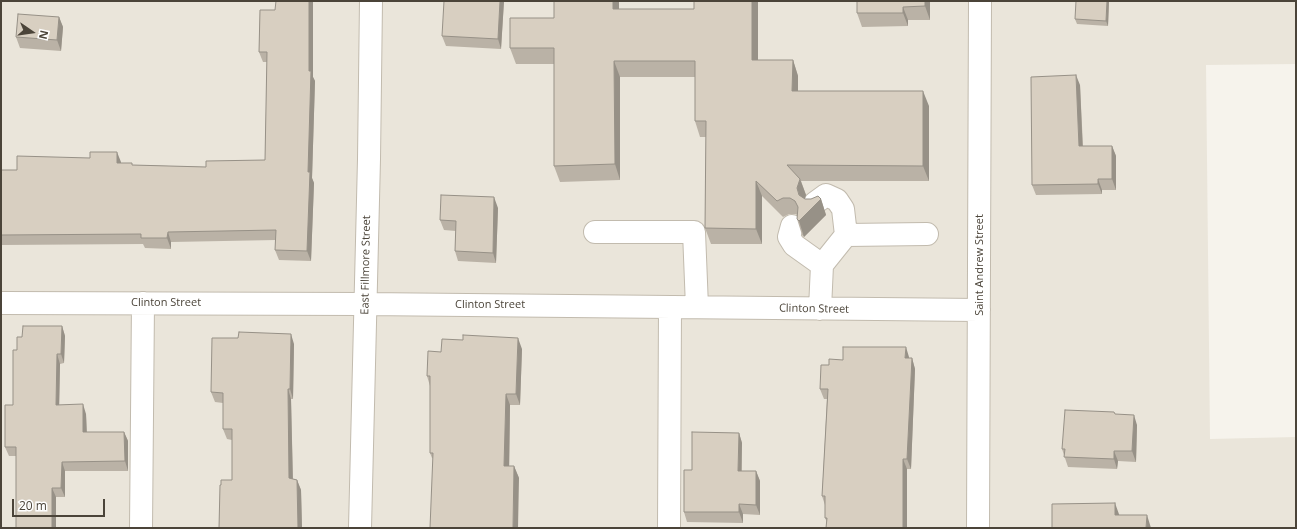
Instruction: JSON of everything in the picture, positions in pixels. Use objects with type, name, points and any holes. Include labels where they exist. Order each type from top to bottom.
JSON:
[{"type":"street","name":"East Fillmore Street","points":[[360,528],[371,1]]},
{"type":"street","name":"Saint Andrew Street","points":[[978,528],[980,1]]},
{"type":"street","points":[[815,204],[826,195],[837,200],[843,209],[846,235],[822,265],[820,309]]},
{"type":"street","points":[[792,226],[789,238],[794,245],[822,265]]},
{"type":"street","points":[[595,232],[694,232],[697,307]]},
{"type":"street","points":[[846,235],[927,234]]},
{"type":"street","name":"Clinton Street","points":[[1,303],[365,304],[979,310]]},
{"type":"street","points":[[141,528],[143,303]]},
{"type":"street","points":[[669,528],[670,307]]},
{"type":"shaded area","points":[[1,1],[1296,1],[1296,64],[1206,65],[1210,439],[1296,437],[1296,528],[1,528]]},
{"type":"building","points":[[276,1],[309,1],[309,71],[311,71],[308,172],[310,172],[307,251],[275,250],[276,230],[168,232],[167,238],[141,238],[141,234],[1,235],[1,170],[17,170],[17,156],[90,158],[90,152],[117,152],[117,163],[132,163],[132,165],[206,167],[206,161],[265,160],[267,52],[259,52],[260,10],[275,10]]},
{"type":"building","points":[[444,1],[500,1],[498,39],[442,36]]},
{"type":"building","points":[[554,1],[613,1],[613,9],[694,9],[694,1],[752,1],[752,60],[793,60],[792,91],[923,91],[923,166],[787,165],[800,179],[797,188],[799,195],[805,199],[811,199],[818,196],[821,199],[799,221],[797,219],[798,207],[795,201],[790,198],[783,198],[777,201],[756,181],[756,229],[705,228],[706,121],[695,121],[695,61],[614,61],[615,164],[554,166],[554,48],[510,48],[510,18],[554,18]]},
{"type":"building","points":[[857,1],[925,1],[925,6],[903,7],[903,13],[857,13]]},
{"type":"building","points":[[1076,1],[1107,1],[1106,21],[1075,19]]},
{"type":"building","points":[[18,14],[59,17],[57,40],[16,37]]},
{"type":"building","points":[[1076,75],[1079,146],[1112,146],[1112,179],[1098,179],[1098,184],[1032,185],[1031,77]]},
{"type":"building","points":[[441,195],[494,197],[493,253],[455,251],[456,221],[440,220]]},
{"type":"building","points":[[23,326],[62,326],[61,354],[57,354],[56,405],[83,404],[83,432],[124,432],[125,461],[62,462],[61,488],[52,488],[52,528],[16,528],[16,447],[5,447],[5,405],[13,405],[13,350],[17,350],[17,337],[22,337]]},
{"type":"building","points":[[239,332],[291,334],[290,389],[288,389],[289,478],[297,480],[298,528],[219,528],[221,480],[232,480],[232,429],[223,429],[223,393],[211,392],[212,338],[238,338]]},
{"type":"building","points":[[463,335],[518,338],[516,394],[506,394],[504,466],[514,466],[513,528],[430,528],[433,453],[430,453],[430,376],[427,376],[428,351],[441,352],[442,339],[463,340]]},
{"type":"building","points":[[843,347],[906,347],[905,358],[912,358],[907,459],[903,459],[903,528],[826,528],[827,518],[825,518],[825,496],[822,496],[828,389],[820,389],[821,365],[829,365],[829,359],[843,360]]},
{"type":"building","points":[[1065,410],[1114,412],[1115,414],[1134,415],[1132,451],[1114,451],[1114,459],[1064,457],[1065,449],[1062,449]]},
{"type":"building","points":[[692,432],[739,433],[738,471],[756,471],[756,505],[739,504],[739,512],[684,512],[684,470],[692,470]]},
{"type":"building","points":[[1115,503],[1115,515],[1147,515],[1146,528],[1052,528],[1052,504]]}]
